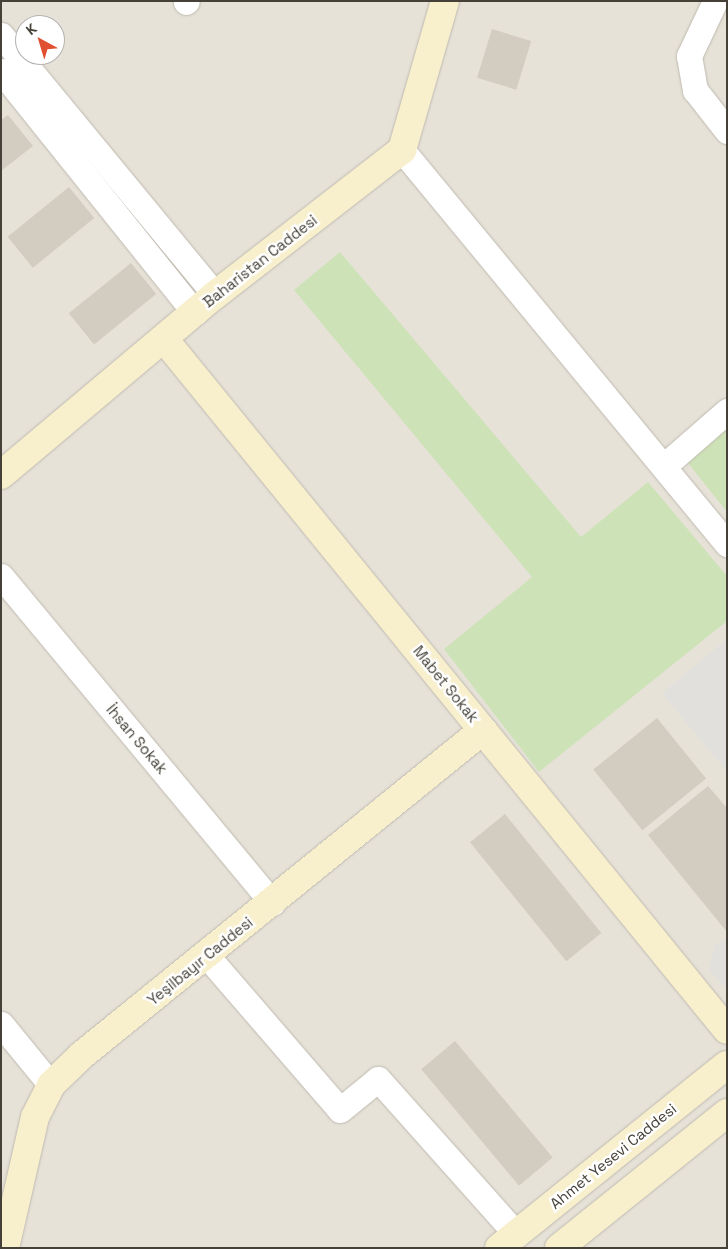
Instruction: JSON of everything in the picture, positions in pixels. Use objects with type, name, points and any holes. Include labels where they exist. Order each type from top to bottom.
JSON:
[{"type":"street","points":[[445,1],[402,150],[727,544]]},
{"type":"street","points":[[714,1],[689,56],[695,90],[727,131]]},
{"type":"street","points":[[1,35],[216,295]]},
{"type":"street","points":[[1,71],[195,313]]},
{"type":"street","name":"Baharistan Caddesi","points":[[3,471],[216,295],[402,150]]},
{"type":"street","name":"Mabet Sokak","points":[[164,339],[727,1030]]},
{"type":"street","points":[[664,466],[727,411]]},
{"type":"street","name":"İhsan Sokak","points":[[1,576],[272,903]]},
{"type":"street","name":"Yeşilbayır Caddesi","points":[[5,1248],[35,1117],[51,1085],[82,1055],[207,956],[483,730]]},
{"type":"street","points":[[207,956],[340,1110],[378,1079],[508,1241]]},
{"type":"street","points":[[1,1024],[51,1085]]},
{"type":"street","name":"Ahmet Yesevi Caddesi","points":[[508,1241],[727,1065]]},
{"type":"street","points":[[559,1248],[727,1113]]},
{"type":"shaded area","points":[[1,1],[727,1],[727,1248],[1,1248]]},
{"type":"shaded area","points":[[727,639],[727,772],[662,693]]},
{"type":"shaded area","points":[[727,937],[727,990],[709,969],[715,945]]},
{"type":"green space","points":[[340,252],[581,537],[648,482],[727,576],[727,621],[539,772],[444,649],[532,577],[294,290]]},
{"type":"green space","points":[[727,428],[727,512],[688,463]]},
{"type":"building","points":[[492,29],[531,41],[516,90],[477,78]]},
{"type":"building","points":[[8,115],[33,146],[1,171],[1,120]]},
{"type":"building","points":[[69,187],[94,218],[33,268],[8,237]]},
{"type":"building","points":[[131,263],[156,294],[94,344],[69,313]]},
{"type":"building","points":[[657,718],[706,779],[642,830],[593,770]]},
{"type":"building","points":[[708,786],[727,808],[727,932],[648,835]]},
{"type":"building","points":[[505,814],[601,933],[566,961],[470,842]]},
{"type":"building","points":[[455,1041],[553,1157],[519,1186],[421,1069]]}]
